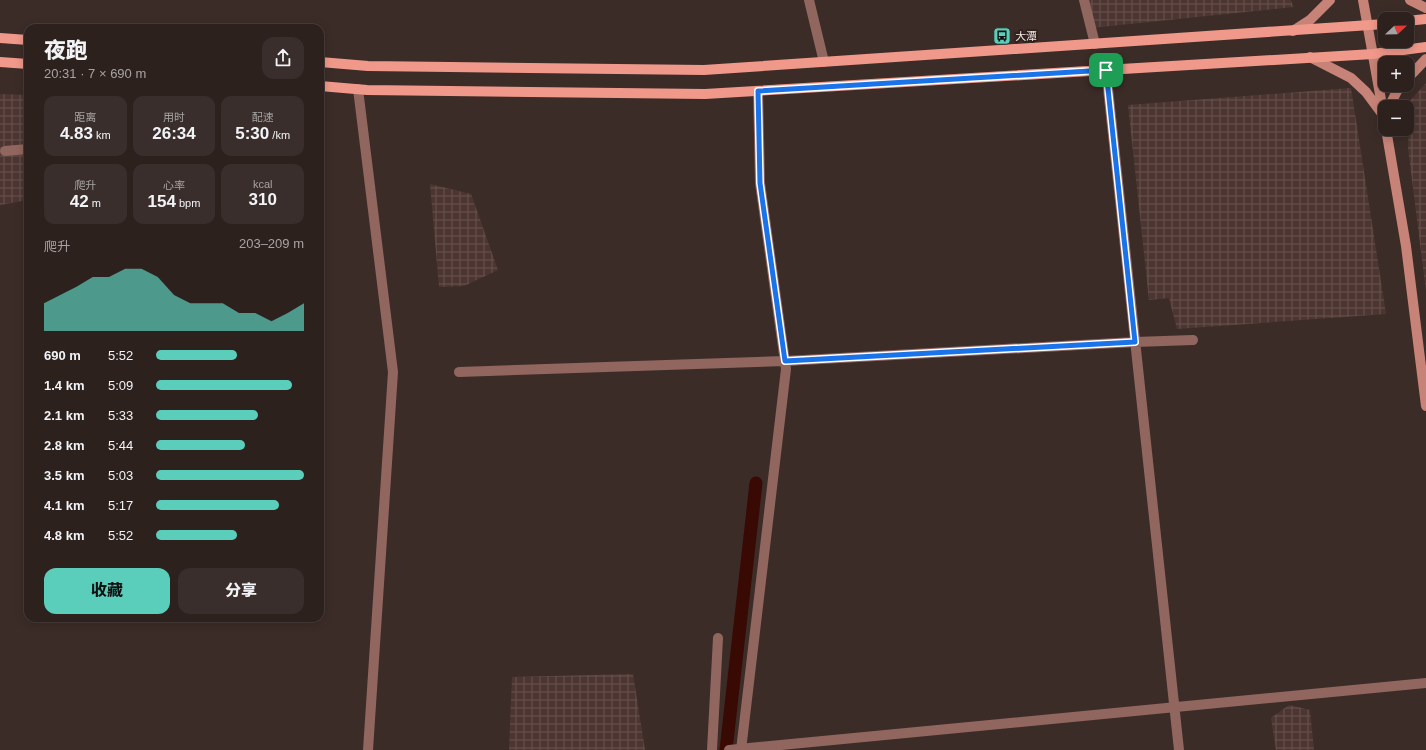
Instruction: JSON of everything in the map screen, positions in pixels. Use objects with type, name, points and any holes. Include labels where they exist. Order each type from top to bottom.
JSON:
[{"type":"main road","points":[[1293,31],[1310,20],[1330,0]]},
{"type":"main road","points":[[1363,0],[1383,100]]},
{"type":"main road","points":[[1410,0],[1426,8]]},
{"type":"main road","points":[[1414,20],[1426,19]]},
{"type":"main road","points":[[324,62],[368,66],[704,70],[1378,25]]},
{"type":"main road","points":[[0,38],[24,40]]},
{"type":"main road","points":[[324,86],[358,89],[705,94],[1373,54],[1426,47]]},
{"type":"main road","points":[[1310,57],[1351,78],[1378,106]]},
{"type":"main road","points":[[1414,72],[1426,60]]},
{"type":"main road","points":[[0,62],[24,64]]},
{"type":"main road","points":[[1387,136],[1406,246],[1426,406]]},
{"type":"street","points":[[809,0],[824,62]]},
{"type":"street","points":[[1084,0],[1095,44]]},
{"type":"street","points":[[1106,70],[1173,708],[1179,750]]},
{"type":"street","points":[[358,89],[393,372],[368,750]]},
{"type":"street","points":[[742,749],[786,369],[760,183],[758,91]]},
{"type":"street","points":[[5,151],[24,149]]},
{"type":"street","points":[[459,372],[785,361],[1193,340]]},
{"type":"street","points":[[712,750],[718,638]]},
{"type":"street","points":[[729,750],[1426,683]]},
{"type":"shaded area","points":[[1084,0],[1291,0],[1293,7],[1091,28]]},
{"type":"shaded area","points":[[1426,83],[1426,291],[1408,148],[1409,136],[1414,136],[1414,100],[1411,100]]},
{"type":"shaded area","points":[[1351,88],[1386,314],[1177,329],[1169,298],[1149,300],[1128,105]]},
{"type":"shaded area","points":[[0,94],[24,95],[24,201],[0,205]]},
{"type":"shaded area","points":[[430,184],[471,194],[498,270],[464,286],[439,287]]},
{"type":"shaded area","points":[[633,674],[645,750],[509,750],[512,677]]},
{"type":"shaded area","points":[[1289,705],[1310,710],[1314,750],[1276,750],[1271,718]]},
{"type":"waterway","points":[[726,750],[756,483]]},
{"type":"place","name":"大潭","points":[[1002,36]]},
{"type":"route","points":[[1106,70],[1135,342],[785,361],[760,183],[758,91],[1106,70]]}]
